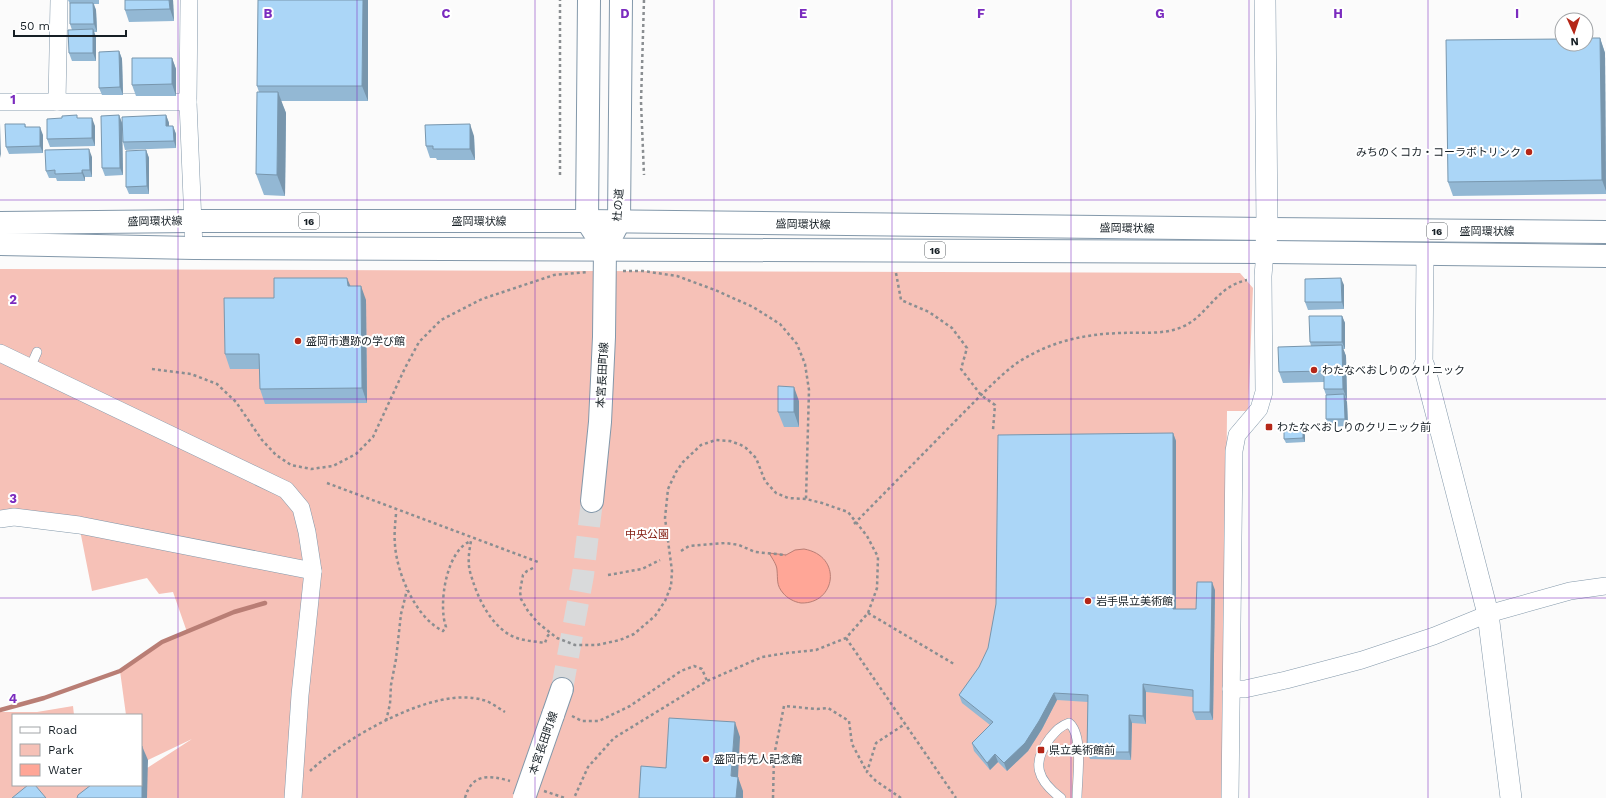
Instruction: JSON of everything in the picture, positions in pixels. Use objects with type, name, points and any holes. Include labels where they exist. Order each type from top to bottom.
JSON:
[{"type":"main road","points":[[589,0],[587,221],[605,249]]},
{"type":"main road","name":"杜の道","points":[[605,249],[619,222],[621,0]]},
{"type":"main road","name":"盛岡環状線","points":[[0,223],[193,221],[587,221],[1606,232]]},
{"type":"main road","name":"盛岡環状線","points":[[0,244],[194,248],[1265,252],[1606,256]]},
{"type":"main road","name":"本宮長田町線","points":[[592,501],[600,422],[605,249]]},
{"type":"main road","name":"本宮長田町線","points":[[524,798],[557,703]]},
{"type":"street","points":[[57,102],[59,0]]},
{"type":"street","points":[[189,0],[188,102],[194,248]]},
{"type":"street","points":[[1230,798],[1234,451],[1237,434],[1259,409],[1264,392],[1263,276],[1267,229],[1265,0]]},
{"type":"street","points":[[0,102],[188,102]]},
{"type":"street","points":[[1425,254],[1424,366],[1488,614],[1511,798]]},
{"type":"street","points":[[0,354],[286,490],[301,508],[307,532],[312,571],[300,695],[293,792]]},
{"type":"street","points":[[0,519],[14,517],[79,525],[312,571]]},
{"type":"street","points":[[1231,689],[1245,689],[1355,662],[1434,636],[1488,614],[1570,591],[1606,589]]},
{"type":"lane","points":[[30,368],[37,352]]},
{"type":"lane","points":[[1061,798],[1044,782],[1039,770],[1039,760],[1041,750],[1057,729],[1069,723],[1076,732],[1078,741],[1077,798]]},
{"type":"path","points":[[560,0],[560,175]]},
{"type":"path","points":[[644,0],[642,102],[644,175]]},
{"type":"path","points":[[152,369],[191,374],[217,384],[236,402],[262,440],[276,455],[291,465],[311,469],[333,466],[356,454],[373,437],[405,368],[419,342],[441,320],[482,299],[554,275],[605,270],[643,271],[677,276],[715,290],[753,307],[780,324],[797,344],[805,364],[809,390],[806,499]]},
{"type":"path","points":[[896,272],[901,300],[929,312],[952,328],[966,348],[962,369],[982,395],[995,405],[993,430]]},
{"type":"path","points":[[855,523],[1003,374],[1020,361],[1057,343],[1075,337],[1107,333],[1160,332],[1177,329],[1192,321],[1227,288],[1238,282],[1263,276]]},
{"type":"path","points":[[533,568],[523,575],[520,590],[522,599],[528,611],[538,623],[550,633],[575,645],[597,645],[620,640],[634,634],[655,616],[665,601],[672,581],[665,518],[668,489],[676,472],[683,462],[701,445],[716,440],[730,441],[741,445],[756,458],[765,481],[776,493],[788,498],[806,499],[848,512],[855,523],[867,536],[878,557],[877,588],[868,613],[846,638],[816,650],[762,657],[707,680],[614,738],[588,767],[574,798]]},
{"type":"path","points":[[327,484],[538,562]]},
{"type":"path","points":[[396,514],[394,527],[395,550],[407,590],[422,614],[437,628],[443,631],[446,627],[442,605],[444,586],[452,563],[456,554],[464,545],[471,541],[469,562],[473,585],[484,607],[492,618],[510,635],[525,641],[545,643],[550,633]]},
{"type":"path","points":[[681,551],[690,546],[726,543],[739,545],[755,552],[786,555]]},
{"type":"path","points":[[608,575],[642,569],[660,560]]},
{"type":"path","points":[[386,721],[390,704],[391,685],[396,659],[400,614],[407,590]]},
{"type":"path","points":[[868,613],[954,664]]},
{"type":"path","points":[[846,638],[956,798]]},
{"type":"path","points":[[557,703],[582,722],[599,721],[630,706],[681,671],[694,666],[702,669],[707,680]]},
{"type":"path","points":[[293,792],[317,764],[342,746],[414,707],[442,699],[469,698],[483,700],[505,712]]},
{"type":"path","points":[[773,798],[774,756],[784,706],[817,709],[828,708],[848,721],[852,744],[867,772],[876,781],[901,798]]},
{"type":"path","points":[[867,772],[876,744],[904,724]]},
{"type":"green space","name":"中央公園","points":[[0,269],[1240,273],[1253,288],[1248,411],[1227,411],[1224,798],[101,798],[142,786],[142,771],[192,739],[148,760],[142,765],[142,714],[126,714],[120,671],[162,642],[187,632],[173,592],[159,594],[147,578],[92,591],[79,525],[0,519]]},
{"type":"green space","points":[[73,706],[74,714],[12,714],[12,786],[107,786],[99,798],[0,798],[0,712],[37,712]]},
{"type":"water","points":[[804,549],[817,553],[825,561],[829,569],[830,579],[828,588],[822,596],[813,601],[801,603],[789,598],[779,587],[776,566],[769,553],[786,555],[795,550]]},
{"type":"building","points":[[125,0],[169,0],[170,9],[125,10]]},
{"type":"building","points":[[258,0],[363,0],[362,86],[257,86]]},
{"type":"building","points":[[70,3],[93,3],[94,24],[70,24]]},
{"type":"building","points":[[93,29],[93,53],[69,53],[68,30]]},
{"type":"building","name":"みちのくコカ・コーラボトリンク","points":[[1594,38],[1600,38],[1602,180],[1448,182],[1446,40],[1554,39],[1554,52],[1594,52]]},
{"type":"building","points":[[119,51],[120,87],[99,88],[99,52]]},
{"type":"building","points":[[132,58],[172,58],[172,84],[132,85]]},
{"type":"building","points":[[257,92],[278,92],[277,175],[256,174]]},
{"type":"building","points":[[77,115],[77,118],[92,118],[92,138],[47,139],[47,119]]},
{"type":"building","points":[[119,115],[120,168],[102,168],[101,116]]},
{"type":"building","points":[[166,115],[166,126],[173,126],[174,141],[123,142],[122,117]]},
{"type":"building","points":[[5,124],[25,124],[25,127],[40,127],[40,146],[6,147]]},
{"type":"building","points":[[470,124],[470,149],[433,149],[433,146],[426,146],[425,125]]},
{"type":"building","points":[[89,149],[90,170],[82,170],[82,173],[55,174],[55,170],[46,171],[45,150]]},
{"type":"building","points":[[146,150],[147,186],[126,187],[126,151]]},
{"type":"building","name":"盛岡市遺跡の学び館","points":[[274,278],[347,278],[348,286],[361,286],[362,388],[260,389],[259,354],[225,354],[224,298],[274,298]]},
{"type":"building","points":[[1341,278],[1342,302],[1305,302],[1305,279]]},
{"type":"building","points":[[1309,316],[1342,316],[1342,342],[1310,342]]},
{"type":"building","points":[[1342,345],[1343,389],[1324,389],[1324,371],[1279,372],[1278,347]]},
{"type":"building","points":[[778,386],[794,387],[794,412],[778,412]]},
{"type":"building","points":[[1344,394],[1345,419],[1326,419],[1326,395]]},
{"type":"building","points":[[1284,431],[1303,431],[1303,438],[1284,439]]},
{"type":"building","name":"岩手県立美術館","points":[[1173,433],[1173,609],[1196,609],[1197,582],[1212,582],[1210,712],[1193,712],[1193,690],[1143,684],[1143,716],[1129,715],[1129,752],[1087,752],[1088,695],[1054,693],[1025,743],[1004,763],[995,754],[987,763],[972,743],[993,722],[959,695],[979,667],[988,648],[996,604],[998,435]]},
{"type":"building","name":"盛岡市先人記念館","points":[[669,718],[735,722],[731,776],[738,777],[736,798],[639,798],[641,766],[666,768]]},
{"type":"building","points":[[27,786],[36,786],[46,798],[12,798]]},
{"type":"building","points":[[90,786],[142,786],[142,798],[77,798],[78,795]]},
{"type":"waterway","points":[[0,710],[44,698],[120,671],[162,642],[234,612],[265,603]]},
{"type":"tunnel","points":[[562,689],[583,575],[592,501]]},
{"type":"place","name":"みちのくコカ・コーラボトリンク","points":[[1529,152]]},
{"type":"place","name":"盛岡市遺跡の学び館","points":[[298,341]]},
{"type":"place","name":"わたなべおしりのクリニック","points":[[1314,370]]},
{"type":"place","name":"わたなべおしりのクリニック前","points":[[1269,427]]},
{"type":"place","name":"岩手県立美術館","points":[[1088,601]]},
{"type":"place","name":"県立美術館前","points":[[1041,750]]},
{"type":"place","name":"盛岡市先人記念館","points":[[706,759]]}]
